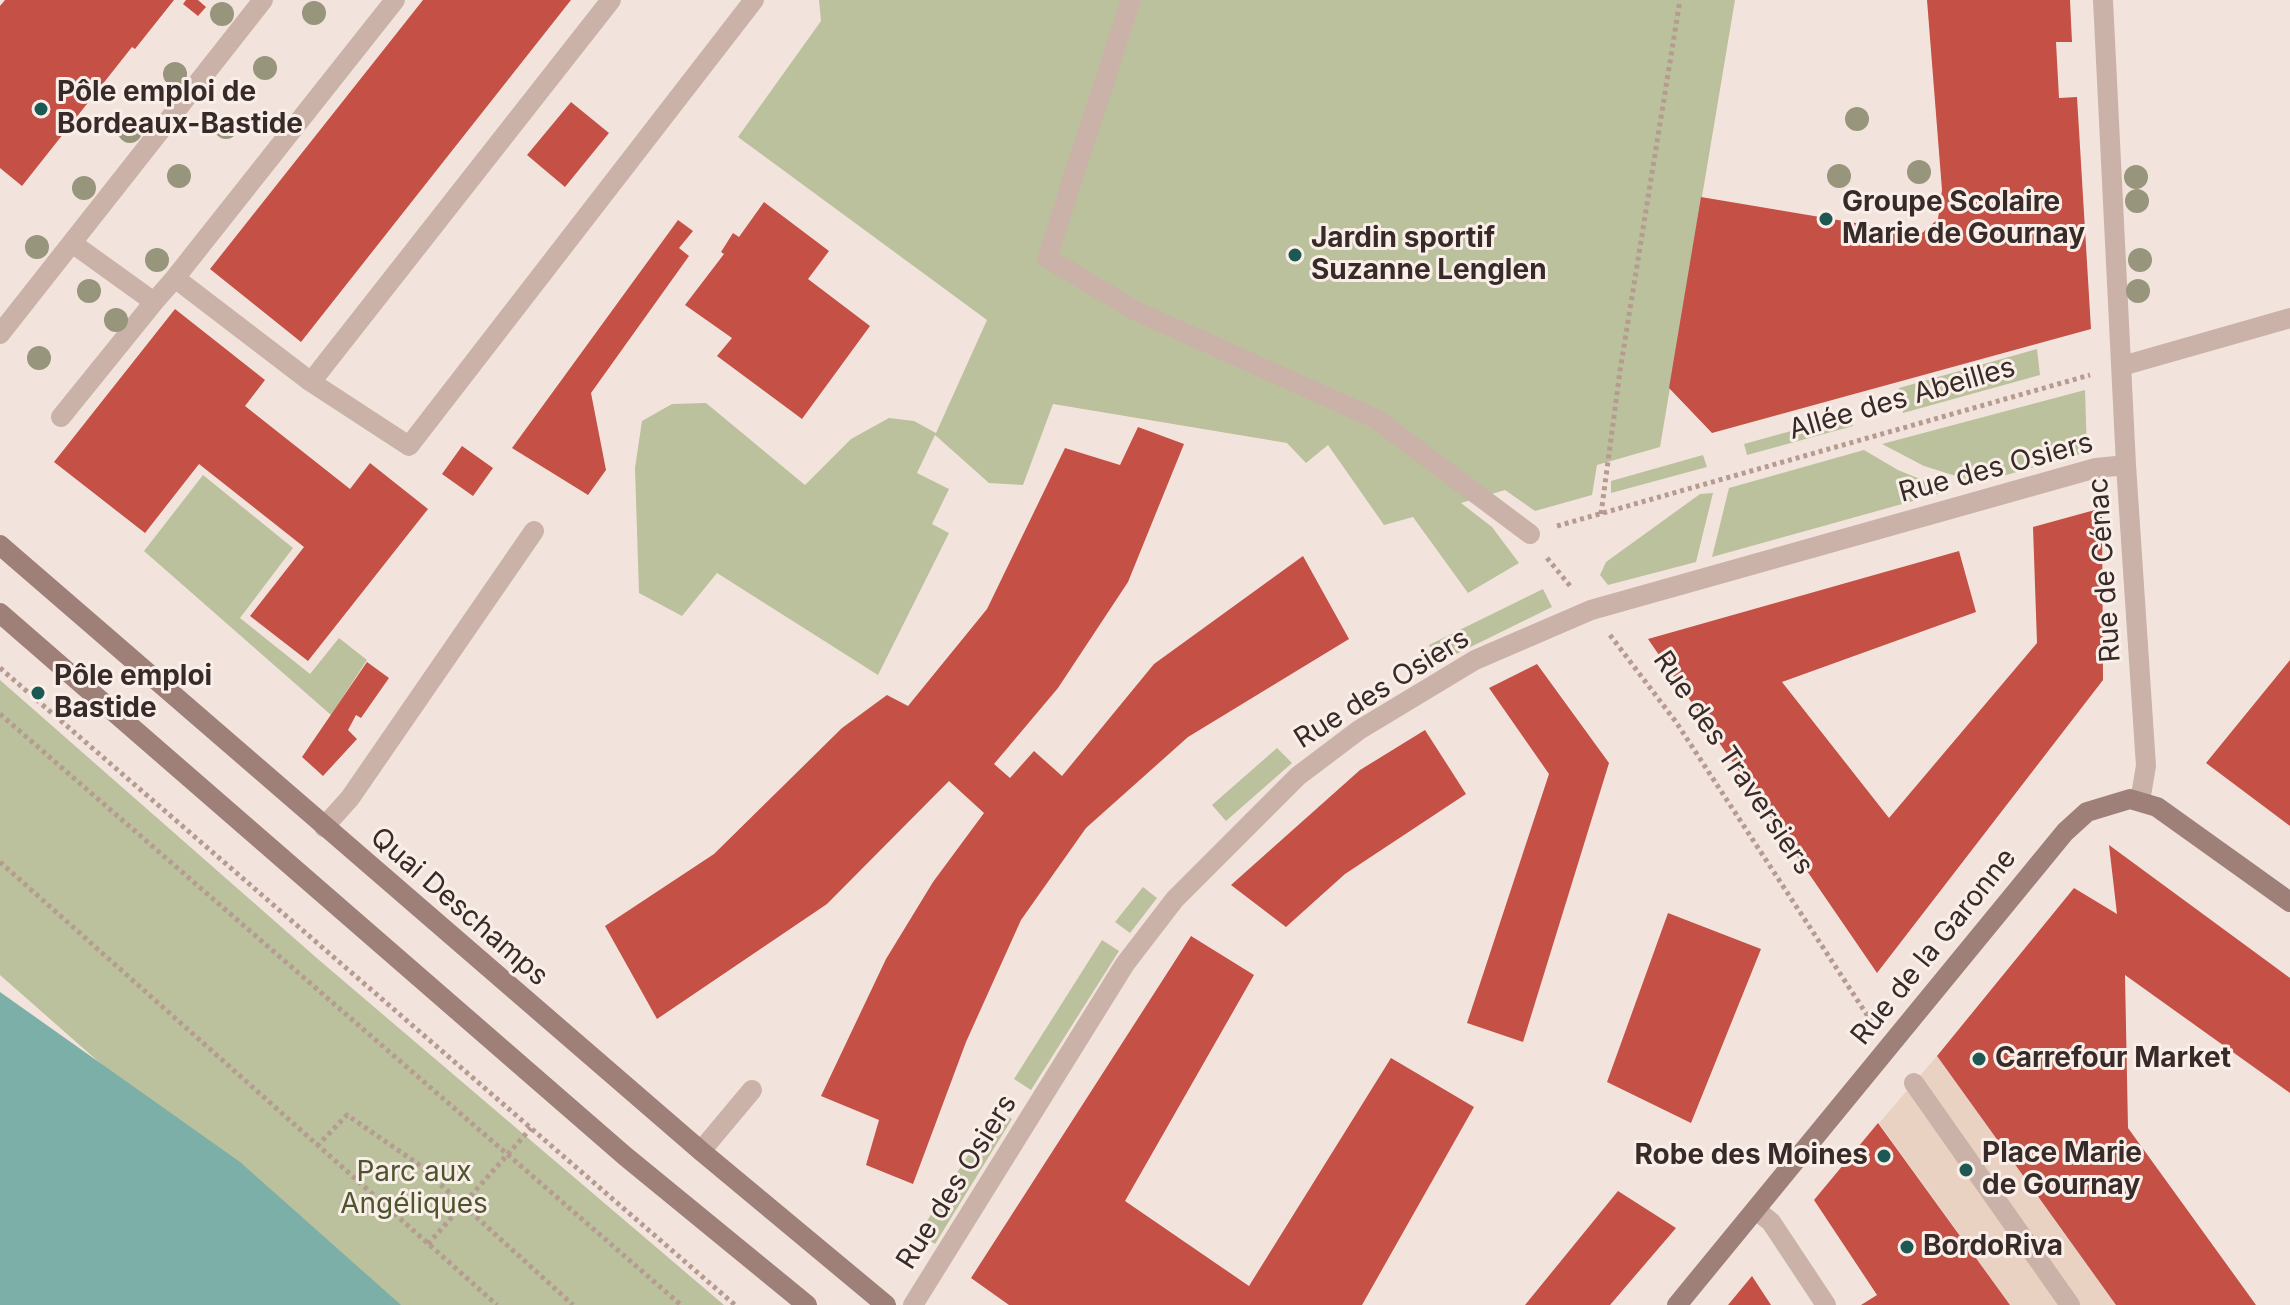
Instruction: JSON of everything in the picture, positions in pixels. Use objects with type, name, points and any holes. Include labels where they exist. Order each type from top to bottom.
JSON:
[{"type":"main road","name":"Quai Deschamps","points":[[0,545],[701,1151],[886,1305]]},
{"type":"main road","points":[[0,613],[625,1156],[807,1305]]},
{"type":"main road","name":"Rue de la Garonne","points":[[1677,1305],[2065,832],[2096,807],[2117,801],[2140,801]]},
{"type":"main road","points":[[2140,801],[2191,831],[2290,902]]},
{"type":"street","points":[[0,334],[263,0]]},
{"type":"street","points":[[61,417],[395,0]]},
{"type":"street","points":[[311,382],[611,0]]},
{"type":"street","points":[[175,278],[311,382],[409,446],[754,0]]},
{"type":"street","points":[[1131,0],[1047,258],[1136,311],[1300,382],[1376,419],[1530,534]]},
{"type":"street","name":"Rue de Cénac","points":[[2103,0],[2126,465],[2146,766],[2140,801]]},
{"type":"street","points":[[72,243],[154,302]]},
{"type":"street","points":[[2122,366],[2290,318]]},
{"type":"street","name":"Rue des Osiers","points":[[913,1305],[1125,964],[1175,899],[1298,776],[1359,730],[1475,660],[1591,610],[2096,468],[2126,465]]},
{"type":"street","points":[[324,827],[350,798],[534,531]]},
{"type":"street","points":[[1914,1083],[2070,1305]]},
{"type":"street","points":[[701,1151],[752,1090]]},
{"type":"street","points":[[1756,1210],[1771,1222],[1826,1305]]},
{"type":"path","points":[[1601,514],[1620,371],[1680,0]]},
{"type":"path","name":"Allée des Abeilles","points":[[1530,534],[2122,366]]},
{"type":"path","name":"Rue des Traversiers","points":[[1530,534],[1676,722],[1878,1031]]},
{"type":"path","points":[[0,668],[735,1305]]},
{"type":"path","points":[[0,714],[681,1305]]},
{"type":"path","points":[[0,862],[497,1305]]},
{"type":"path","points":[[317,1146],[347,1115],[418,1164],[573,1305]]},
{"type":"path","points":[[428,1244],[531,1128]]},
{"type":"green space","name":"Jardin sportif Suzanne Lenglen","points":[[819,0],[1735,0],[1660,447],[1597,465],[1592,495],[1535,511],[1505,490],[1461,503],[1492,527],[1519,563],[1468,593],[1413,517],[1384,525],[1328,445],[1306,463],[1287,443],[1053,404],[1023,485],[989,483],[935,435],[917,473],[949,489],[932,524],[949,533],[878,675],[717,573],[682,616],[639,593],[635,468],[642,421],[672,404],[706,403],[805,485],[851,439],[889,418],[914,421],[936,433],[987,320],[738,137],[821,21]]},
{"type":"green space","points":[[2037,349],[2040,375],[1903,413],[1899,388]]},
{"type":"green space","points":[[2085,390],[2087,452],[1978,483],[1924,466],[1882,444]]},
{"type":"green space","points":[[1849,415],[1853,426],[1747,455],[1744,444]]},
{"type":"green space","points":[[1864,450],[1898,470],[1949,491],[1712,557],[1729,488]]},
{"type":"green space","points":[[1703,455],[1707,467],[1611,493],[1611,481]]},
{"type":"green space","points":[[203,475],[293,548],[240,618],[310,674],[339,638],[367,660],[331,715],[144,551]]},
{"type":"green space","points":[[1713,493],[1696,562],[1608,585],[1600,575],[1606,562],[1700,494]]},
{"type":"green space","points":[[1543,589],[1552,607],[1438,663],[1429,645]]},
{"type":"green space","name":"Parc aux Angéliques","points":[[0,680],[319,960],[724,1305],[375,1305],[0,975]]},
{"type":"green space","points":[[1277,748],[1292,763],[1226,821],[1212,805]]},
{"type":"green space","points":[[1143,887],[1157,898],[1130,933],[1115,922]]},
{"type":"green space","points":[[1102,940],[1119,951],[1031,1090],[1014,1079]]},
{"type":"green space","points":[[996,1110],[1012,1119],[935,1244],[919,1234]]},
{"type":"shaded area","name":"Place Marie de Gournay","points":[[1937,1056],[2116,1305],[2010,1305],[1879,1123]]},
{"type":"water","points":[[0,992],[240,1162],[401,1305],[0,1305]]},
{"type":"building","name":"Pôle emploi de Bordeaux-Bastide","points":[[5,0],[174,0],[135,49],[132,47],[22,186],[0,168],[0,6]]},
{"type":"building","points":[[186,0],[198,0],[206,7],[198,16],[183,4]]},
{"type":"building","points":[[423,0],[571,0],[301,342],[210,269]]},
{"type":"building","points":[[1927,0],[2070,0],[2072,42],[2056,42],[2059,98],[2077,97],[2091,329],[1712,433],[1669,388],[1701,197],[1921,234],[1938,219],[1942,190]]},
{"type":"building","points":[[571,102],[609,133],[565,187],[527,155]]},
{"type":"building","points":[[764,202],[829,251],[808,279],[870,326],[802,419],[717,356],[732,338],[685,305],[724,254],[721,252],[733,233],[739,237]]},
{"type":"building","points":[[678,220],[693,231],[679,248],[689,256],[591,393],[606,470],[588,495],[512,448]]},
{"type":"building","points":[[175,309],[265,380],[245,406],[350,489],[370,463],[428,509],[308,661],[250,616],[304,547],[199,464],[145,533],[54,462]]},
{"type":"building","points":[[1138,427],[1184,444],[1128,582],[1058,688],[994,764],[1010,778],[1034,751],[1062,776],[1154,664],[1303,556],[1349,639],[1188,737],[1086,828],[1021,920],[966,1042],[913,1184],[866,1165],[879,1120],[821,1096],[886,959],[933,882],[984,813],[949,781],[827,904],[657,1019],[605,926],[714,854],[842,728],[887,695],[908,706],[987,609],[1065,448],[1120,465]]},
{"type":"building","points":[[462,446],[493,468],[473,496],[442,474]]},
{"type":"building","points":[[2102,508],[2103,680],[1877,973],[1648,639],[1959,551],[1976,612],[1782,682],[1889,818],[2037,643],[2033,527]]},
{"type":"building","points":[[2290,660],[2290,826],[2206,763]]},
{"type":"building","points":[[367,662],[389,678],[361,718],[356,715],[348,730],[357,739],[323,776],[302,757]]},
{"type":"building","points":[[1537,664],[1609,763],[1523,1042],[1467,1023],[1549,774],[1489,688]]},
{"type":"building","points":[[1425,730],[1466,794],[1345,874],[1286,927],[1231,885],[1360,770]]},
{"type":"building","points":[[2109,845],[2290,978],[2290,1093],[2125,975],[2128,1128],[2256,1305],[2116,1305],[1937,1056],[2074,888],[2117,914]]},
{"type":"building","points":[[1668,913],[1761,949],[1691,1123],[1607,1082]]},
{"type":"building","points":[[1191,936],[1254,975],[1125,1201],[1249,1286],[1391,1058],[1474,1107],[1362,1305],[1009,1305],[971,1278]]},
{"type":"building","name":"BordoRiva","points":[[1878,1123],[2010,1305],[1861,1305],[1877,1295],[1814,1200]]},
{"type":"building","points":[[1618,1191],[1676,1228],[1610,1305],[1525,1305]]},
{"type":"building","points":[[1752,1276],[1771,1305],[1728,1305]]},
{"type":"place","name":"Pôle emploi de Bordeaux-Bastide","points":[[41,109]]},
{"type":"place","name":"Groupe Scolaire Marie de Gournay","points":[[1826,219]]},
{"type":"place","name":"Jardin sportif Suzanne Lenglen","points":[[1295,255]]},
{"type":"place","name":"Pôle emploi Bastide","points":[[38,693]]},
{"type":"place","name":"Carrefour Market","points":[[1979,1059]]},
{"type":"place","name":"Robe des Moines","points":[[1884,1156]]},
{"type":"place","name":"Place Marie de Gournay","points":[[1966,1170]]},
{"type":"place","name":"BordoRiva","points":[[1907,1247]]}]
